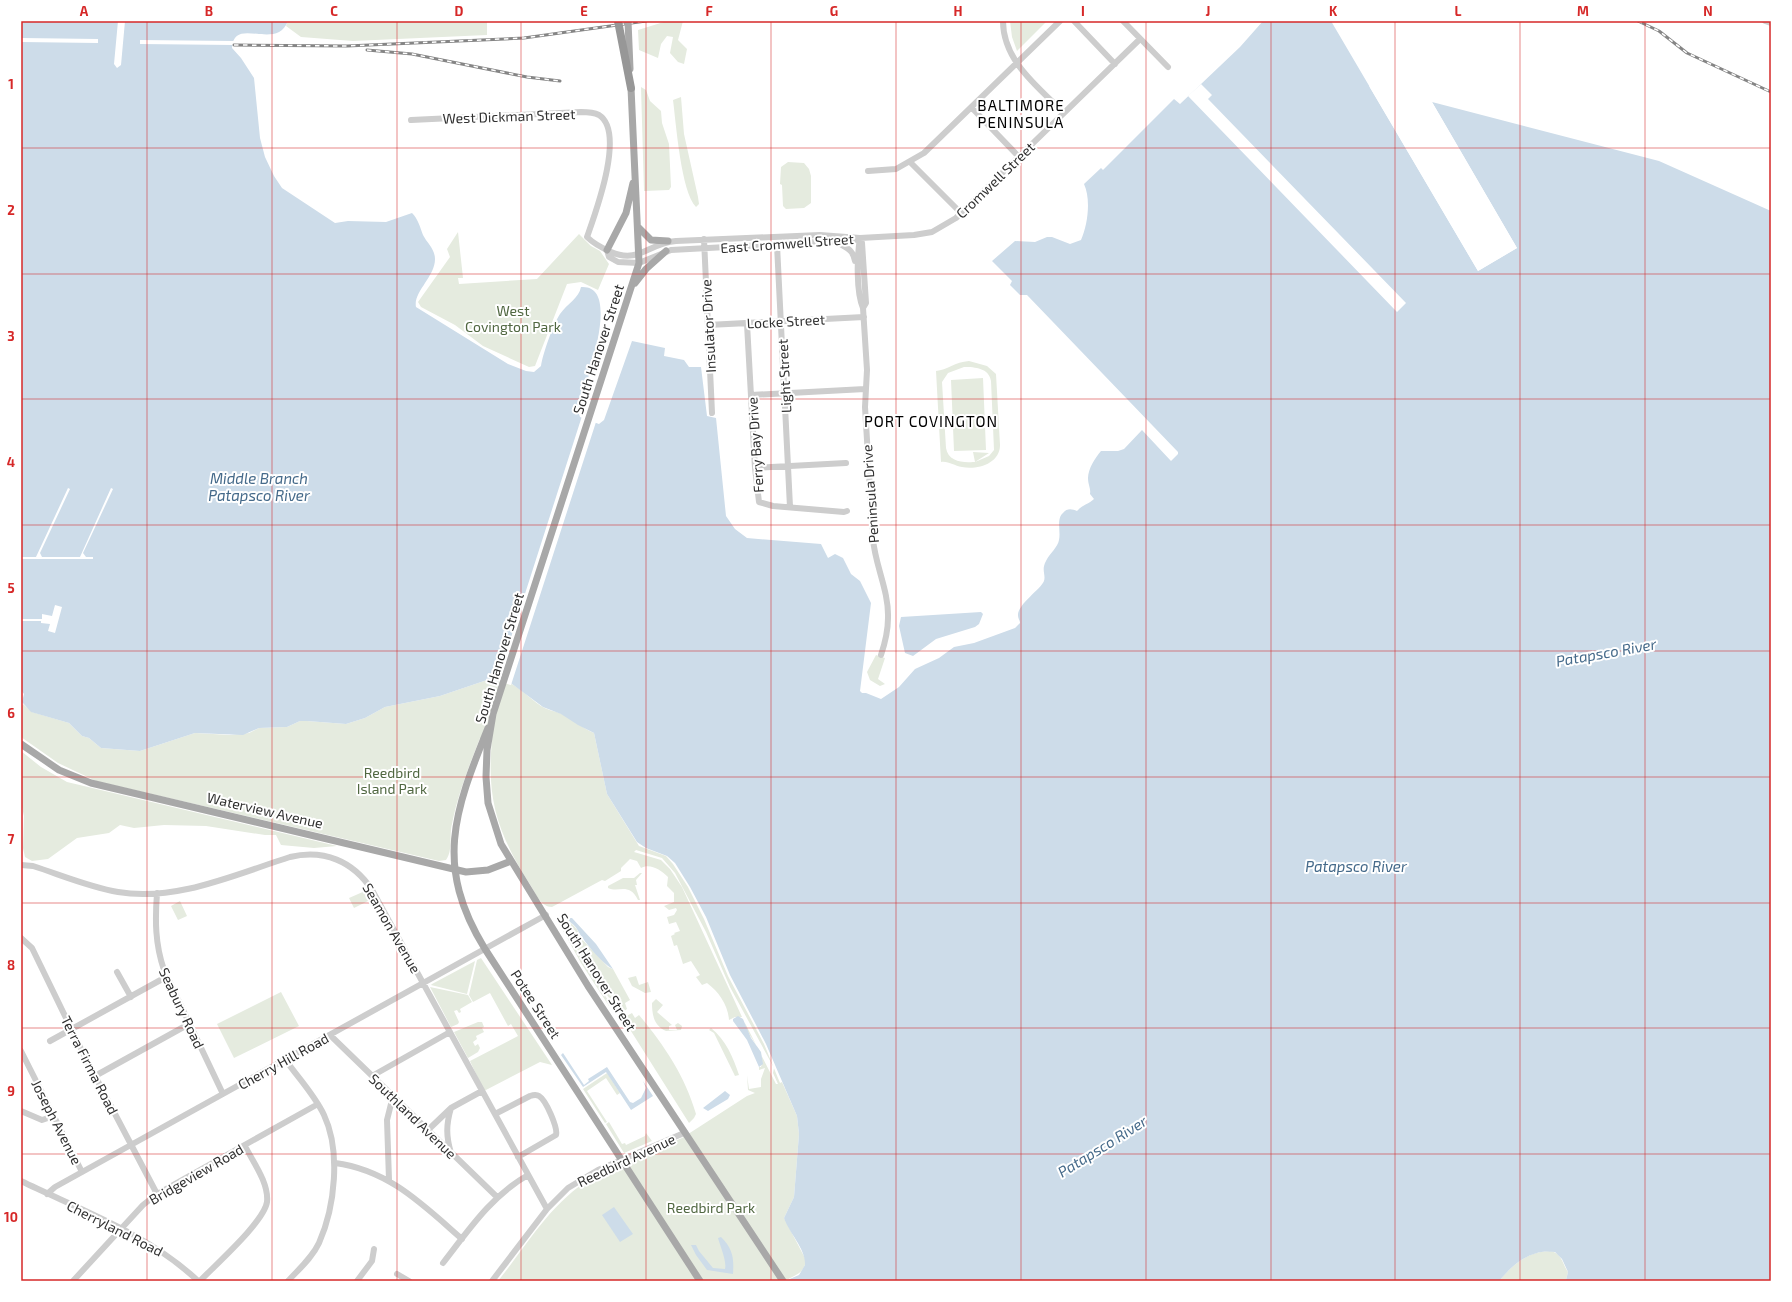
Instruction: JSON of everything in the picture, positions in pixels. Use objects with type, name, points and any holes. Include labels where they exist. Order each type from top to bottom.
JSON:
[{"type":"highway","points":[[618,21],[631,88]]},
{"type":"main road","name":"South Hanover Street","points":[[628,21],[639,263],[493,714],[487,750],[487,791],[495,829],[511,861],[546,915],[576,966],[783,1281]]},
{"type":"main road","points":[[607,250],[627,210],[635,169]]},
{"type":"main road","points":[[638,228],[651,240],[668,241]]},
{"type":"main road","points":[[632,288],[646,269],[666,251]]},
{"type":"main road","name":"Potee Street","points":[[493,714],[476,758],[459,811],[454,841],[454,869],[458,893],[465,913],[485,949],[700,1281]]},
{"type":"main road","name":"Waterview Avenue","points":[[21,744],[60,770],[91,783],[466,872],[483,871],[499,867],[511,861]]},
{"type":"street","points":[[1003,21],[1004,38],[1017,64],[1064,113]]},
{"type":"street","points":[[868,171],[888,170],[910,162],[924,153],[1060,21]]},
{"type":"street","points":[[1074,21],[1115,64]]},
{"type":"street","points":[[1123,21],[1168,67]]},
{"type":"street","points":[[1765,21],[1771,23]]},
{"type":"street","name":"Cromwell Street","points":[[860,238],[924,234],[944,226],[961,214],[1140,39]]},
{"type":"street","points":[[972,108],[1019,157]]},
{"type":"street","name":"West Dickman Street","points":[[412,120],[589,112],[600,116],[604,121],[609,146],[607,170],[587,236],[595,244],[607,250]]},
{"type":"street","points":[[910,162],[961,214]]},
{"type":"street","name":"East Cromwell Street","points":[[668,241],[820,235],[860,238]]},
{"type":"street","name":"East Cromwell Street","points":[[666,251],[852,241],[860,238]]},
{"type":"street","name":"Peninsula Drive","points":[[860,238],[858,251],[859,289],[860,303],[863,308],[864,316],[867,370],[865,389],[873,543],[888,617],[881,655]]},
{"type":"street","name":"Peninsula Drive","points":[[860,238],[862,246],[866,303],[863,308]]},
{"type":"street","name":"Insulator Drive","points":[[704,239],[712,414]]},
{"type":"street","points":[[607,250],[624,257],[639,254],[668,241]]},
{"type":"street","points":[[837,242],[850,249],[854,254],[856,281],[859,289]]},
{"type":"street","name":"Light Street","points":[[777,245],[786,393],[790,507]]},
{"type":"street","points":[[607,250],[609,257],[618,262],[639,263],[666,251]]},
{"type":"street","name":"Locke Street","points":[[708,325],[782,322],[864,316]]},
{"type":"street","name":"Ferry Bay Drive","points":[[746,324],[755,468],[759,502],[773,506],[847,511]]},
{"type":"street","points":[[751,395],[865,389]]},
{"type":"street","points":[[755,468],[846,463]]},
{"type":"street","name":"Seamon Avenue","points":[[21,865],[33,866],[105,889],[131,893],[157,893],[198,886],[299,855],[316,854],[335,858],[353,868],[366,880],[546,1210]]},
{"type":"street","name":"Seabury Road","points":[[157,893],[155,918],[156,937],[160,960],[166,977],[223,1094]]},
{"type":"street","name":"Cherry Hill Road","points":[[47,1194],[55,1187],[546,915]]},
{"type":"street","name":"Terra Firma Road","points":[[21,938],[32,948],[95,1076],[157,1194]]},
{"type":"street","points":[[118,972],[131,997]]},
{"type":"street","points":[[50,1041],[166,977]]},
{"type":"street","points":[[95,1076],[189,1024]]},
{"type":"street","points":[[372,1076],[450,1032]]},
{"type":"street","name":"Southland Avenue","points":[[330,1035],[497,1197]]},
{"type":"street","name":"Joseph Avenue","points":[[21,1051],[82,1172]]},
{"type":"street","points":[[285,1059],[318,1104],[330,1129],[335,1163],[333,1184],[323,1232],[312,1254],[288,1281]]},
{"type":"street","points":[[428,1130],[451,1108],[482,1091]]},
{"type":"street","points":[[495,1114],[530,1096],[536,1095],[541,1097],[556,1125],[557,1132],[554,1137],[518,1157]]},
{"type":"street","points":[[389,1180],[387,1120],[391,1104],[397,1100]]},
{"type":"street","name":"Bridgeview Road","points":[[73,1281],[143,1205],[157,1194],[318,1104]]},
{"type":"street","points":[[451,1108],[447,1129],[452,1154]]},
{"type":"street","points":[[21,1111],[42,1120],[54,1116]]},
{"type":"street","name":"Reedbird Avenue","points":[[492,1281],[546,1210],[561,1194],[577,1181],[684,1132]]},
{"type":"street","points":[[199,1281],[262,1216],[267,1202],[262,1180],[245,1146]]},
{"type":"street","points":[[335,1163],[366,1171],[389,1180],[462,1239]]},
{"type":"street","points":[[443,1263],[497,1197],[509,1187],[528,1175]]},
{"type":"street","points":[[22,1184],[47,1194]]},
{"type":"street","name":"Cherryland Road","points":[[47,1194],[157,1248],[178,1262],[199,1281]]},
{"type":"street","points":[[357,1281],[372,1261],[374,1249]]},
{"type":"street","points":[[397,1274],[409,1281]]},
{"type":"green space","points":[[288,21],[487,21],[487,35],[353,41],[301,37],[286,26]]},
{"type":"green space","points":[[667,21],[683,21],[678,40],[687,49],[684,64],[678,62],[670,53],[673,37],[667,36],[661,44],[658,58],[639,50],[638,30]]},
{"type":"green space","points":[[1010,21],[1047,21],[1017,51],[1012,37]]},
{"type":"green space","points":[[641,87],[646,90],[650,101],[661,111],[662,123],[669,144],[671,187],[669,190],[644,191]]},
{"type":"green space","points":[[681,97],[684,134],[699,204],[696,207],[686,187],[680,156],[673,100]]},
{"type":"green space","points":[[788,162],[804,163],[809,169],[811,176],[811,203],[804,208],[786,209],[783,206],[782,185],[780,184],[781,167]]},
{"type":"green space","name":"West Covington Park","points":[[458,232],[463,278],[458,278],[459,284],[537,279],[579,234],[591,246],[600,251],[609,264],[598,290],[581,282],[567,284],[535,366],[529,367],[483,346],[455,325],[421,307],[418,302],[450,257],[447,249]]},
{"type":"green space","points":[[969,361],[987,366],[996,374],[1000,445],[999,452],[992,461],[974,468],[956,466],[947,462],[941,462],[936,371]],"holes":[[[964,367],[981,369],[987,373],[991,381],[994,450],[989,456],[975,462],[956,460],[950,456],[946,448],[942,382],[948,373]]]},
{"type":"green space","points":[[983,378],[986,450],[954,451],[951,380]]},
{"type":"green space","points":[[973,452],[989,453],[975,462]]},
{"type":"green space","points":[[876,655],[885,658],[878,679],[885,684],[880,686],[870,680],[867,672]]},
{"type":"green space","name":"Reedbird Island Park","points":[[487,680],[503,680],[515,686],[546,709],[566,716],[585,729],[594,733],[607,794],[639,846],[666,856],[688,887],[704,919],[728,976],[764,1044],[773,1067],[730,987],[706,932],[675,873],[662,858],[636,850],[634,852],[661,860],[670,869],[682,887],[742,1017],[735,1017],[729,1020],[725,1004],[715,990],[707,983],[702,985],[696,977],[700,975],[691,961],[683,964],[677,945],[674,946],[671,936],[680,931],[676,922],[669,924],[667,917],[674,915],[677,910],[676,908],[669,910],[664,906],[674,902],[674,893],[667,886],[668,877],[659,870],[648,866],[641,868],[637,861],[630,859],[621,868],[621,871],[605,881],[602,880],[552,907],[545,905],[539,900],[511,851],[497,817],[491,782],[492,741],[480,738],[454,813],[448,856],[446,860],[439,861],[96,781],[58,763],[21,737],[21,708],[23,704],[32,712],[69,723],[82,736],[89,738],[101,748],[140,751],[195,733],[230,735],[249,733],[259,728],[287,727],[300,721],[346,724],[365,718],[385,707],[440,696]]},
{"type":"green space","points":[[21,751],[41,767],[67,782],[337,846],[314,848],[281,845],[276,835],[265,835],[206,826],[164,825],[134,828],[120,825],[109,833],[77,838],[48,859],[32,861],[25,857],[23,848],[24,816],[21,803]]},
{"type":"green space","points":[[642,873],[636,880],[637,885],[635,885],[640,900],[638,900],[631,891],[608,888],[608,886],[623,878],[634,878]]},
{"type":"green space","points":[[365,891],[370,900],[354,908],[349,898]]},
{"type":"green space","points":[[180,901],[187,916],[178,920],[171,906]]},
{"type":"green space","points":[[558,917],[568,917],[567,919],[577,929],[580,937],[608,967],[613,969],[630,1000],[625,1003],[627,1009],[620,1014],[586,964]]},
{"type":"green space","points":[[556,918],[611,1005],[609,1006],[581,963]]},
{"type":"green space","points":[[481,958],[552,1065],[540,1062],[484,1091],[470,1061],[518,1036],[511,1024],[508,1026],[490,993],[473,1002],[469,995],[477,960]]},
{"type":"green space","points":[[475,961],[467,994],[431,985],[432,984]]},
{"type":"green space","points":[[636,976],[639,985],[648,982],[651,992],[645,993],[632,986],[628,978]]},
{"type":"green space","points":[[430,987],[468,995],[472,1002],[460,1009],[461,1012],[459,1013],[457,1010],[454,1011],[459,1022],[458,1024],[451,1027]]},
{"type":"green space","points":[[281,992],[299,1026],[234,1058],[217,1024]]},
{"type":"green space","points":[[656,999],[663,1005],[657,1012],[672,1025],[669,1026],[669,1030],[677,1030],[675,1025],[678,1023],[682,1026],[681,1030],[666,1031],[656,1023],[652,1012],[652,1003]]},
{"type":"green space","points":[[632,1013],[635,1018],[639,1015],[648,1026],[665,1049],[680,1074],[696,1114],[689,1123],[624,1020],[623,1018]]},
{"type":"green space","points":[[478,1022],[482,1022],[484,1032],[476,1036],[477,1039],[473,1042],[475,1046],[478,1044],[480,1048],[478,1052],[468,1058],[454,1032]]},
{"type":"green space","points":[[745,1023],[756,1045],[749,1034]]},
{"type":"green space","points":[[711,1028],[725,1043],[739,1075],[735,1076],[714,1033],[709,1030]]},
{"type":"green space","name":"Reedbird Park","points":[[761,1054],[776,1084],[778,1084],[773,1073],[774,1068],[797,1116],[799,1134],[794,1197],[784,1218],[806,1260],[802,1271],[785,1281],[498,1281],[540,1225],[564,1199],[577,1188],[592,1178],[682,1138],[747,1096],[755,1093],[748,1090],[747,1075],[749,1089],[761,1087],[761,1079],[765,1068],[759,1070],[762,1061]]},
{"type":"green space","points":[[607,1073],[620,1093],[617,1095],[606,1078],[587,1091],[607,1122],[605,1123],[583,1089]]},
{"type":"green space","points":[[609,1122],[622,1144],[625,1143],[626,1145],[645,1136],[646,1133],[652,1141],[624,1153],[606,1124]]},
{"type":"green space","points":[[1550,1251],[1557,1254],[1561,1259],[1568,1272],[1566,1280],[1499,1281],[1515,1264],[1528,1256],[1535,1253]]},
{"type":"water","name":"Patapsco River","points":[[21,21],[288,21],[282,30],[274,34],[240,34],[234,39],[232,48],[241,58],[254,78],[260,138],[265,157],[274,176],[282,188],[335,223],[348,221],[386,222],[412,213],[435,255],[432,272],[418,296],[416,307],[508,364],[526,371],[534,372],[541,366],[557,319],[578,294],[581,287],[594,291],[600,303],[600,321],[592,364],[581,403],[579,414],[580,417],[599,424],[604,420],[632,341],[665,348],[664,356],[684,360],[689,367],[701,367],[707,416],[716,418],[726,516],[735,529],[747,538],[821,544],[828,558],[835,554],[843,558],[851,574],[860,581],[871,603],[860,691],[881,699],[899,687],[915,669],[939,658],[954,647],[974,643],[1015,628],[1020,623],[1018,616],[1019,611],[1044,581],[1045,564],[1059,540],[1059,522],[1061,516],[1065,511],[1071,509],[1077,511],[1094,499],[1090,494],[1088,475],[1092,464],[1101,451],[1118,451],[1124,449],[1142,430],[1171,461],[1178,454],[1178,452],[1027,295],[1020,295],[1010,285],[1012,281],[992,261],[1015,241],[1035,242],[1047,237],[1052,237],[1070,244],[1081,240],[1088,212],[1084,184],[1101,168],[1103,170],[1174,99],[1180,104],[1240,47],[1263,21],[1331,21],[1478,271],[1517,248],[1432,102],[1659,161],[1771,211],[1771,1281],[1562,1281],[1566,1280],[1568,1272],[1562,1259],[1555,1252],[1547,1251],[1531,1255],[1517,1263],[1499,1281],[785,1281],[799,1275],[805,1265],[803,1253],[784,1218],[794,1197],[799,1134],[797,1116],[766,1044],[730,975],[706,917],[690,887],[675,863],[667,856],[646,848],[637,842],[607,794],[594,733],[561,714],[543,707],[504,679],[487,680],[440,696],[385,707],[365,718],[346,724],[300,721],[287,727],[259,728],[243,735],[195,733],[140,751],[101,748],[89,738],[82,736],[69,723],[31,712],[22,702],[24,694],[21,690]]},
{"type":"water","points":[[981,612],[983,614],[979,624],[975,627],[936,639],[913,656],[905,653],[899,626],[901,617]]},
{"type":"water","points":[[567,918],[572,918],[596,944],[613,969],[603,962],[593,951]]},
{"type":"water","points":[[738,1016],[743,1019],[751,1038],[761,1052],[763,1064],[759,1067],[747,1040],[733,1021],[733,1019]]},
{"type":"water","points":[[563,1053],[584,1085],[589,1081],[588,1079],[607,1067],[630,1102],[633,1103],[641,1098],[646,1088],[643,1081],[653,1096],[631,1110],[606,1072],[583,1087],[561,1055]]},
{"type":"water","points":[[725,1091],[730,1095],[728,1099],[708,1111],[703,1108]]},
{"type":"water","points":[[614,1207],[633,1234],[620,1242],[602,1215]]},
{"type":"water","points":[[721,1237],[732,1254],[733,1274],[707,1270],[691,1245],[696,1245],[713,1268],[725,1269],[724,1258],[718,1238]]},
{"type":"pier","points":[[118,21],[125,21],[121,65],[117,68],[114,64]]},
{"type":"pier","points":[[21,38],[98,39],[98,43],[21,42]]},
{"type":"pier","points":[[140,40],[234,41],[234,45],[140,44]]},
{"type":"pier","points":[[1201,84],[1212,95],[1208,99],[1406,303],[1397,312],[1188,96]]},
{"type":"pier","points":[[1369,86],[1372,87],[1478,268],[1514,248],[1430,102],[1432,102],[1517,248],[1478,271]]},
{"type":"pier","points":[[582,416],[596,422],[511,685],[497,681]]},
{"type":"pier","points":[[68,488],[70,489],[40,553],[42,557],[80,557],[111,488],[113,489],[83,553],[86,557],[93,557],[93,559],[21,559],[21,557],[36,557]]},
{"type":"pier","points":[[55,605],[62,607],[55,633],[48,631],[50,624],[41,623],[41,621],[21,621],[21,619],[42,619],[42,614],[52,616]]},
{"type":"railway","points":[[234,45],[347,46],[524,38],[646,21]]},
{"type":"railway","points":[[1638,21],[1659,31],[1687,53],[1771,92]]},
{"type":"railway","points":[[367,50],[412,54],[527,77],[560,81]]},
{"type":"district","name":"BALTIMORE PENINSULA","points":[[1021,114]]},
{"type":"district","name":"PORT COVINGTON","points":[[931,421]]},
{"type":"water label","name":"Middle Branch Patapsco River","points":[[259,486]]}]
